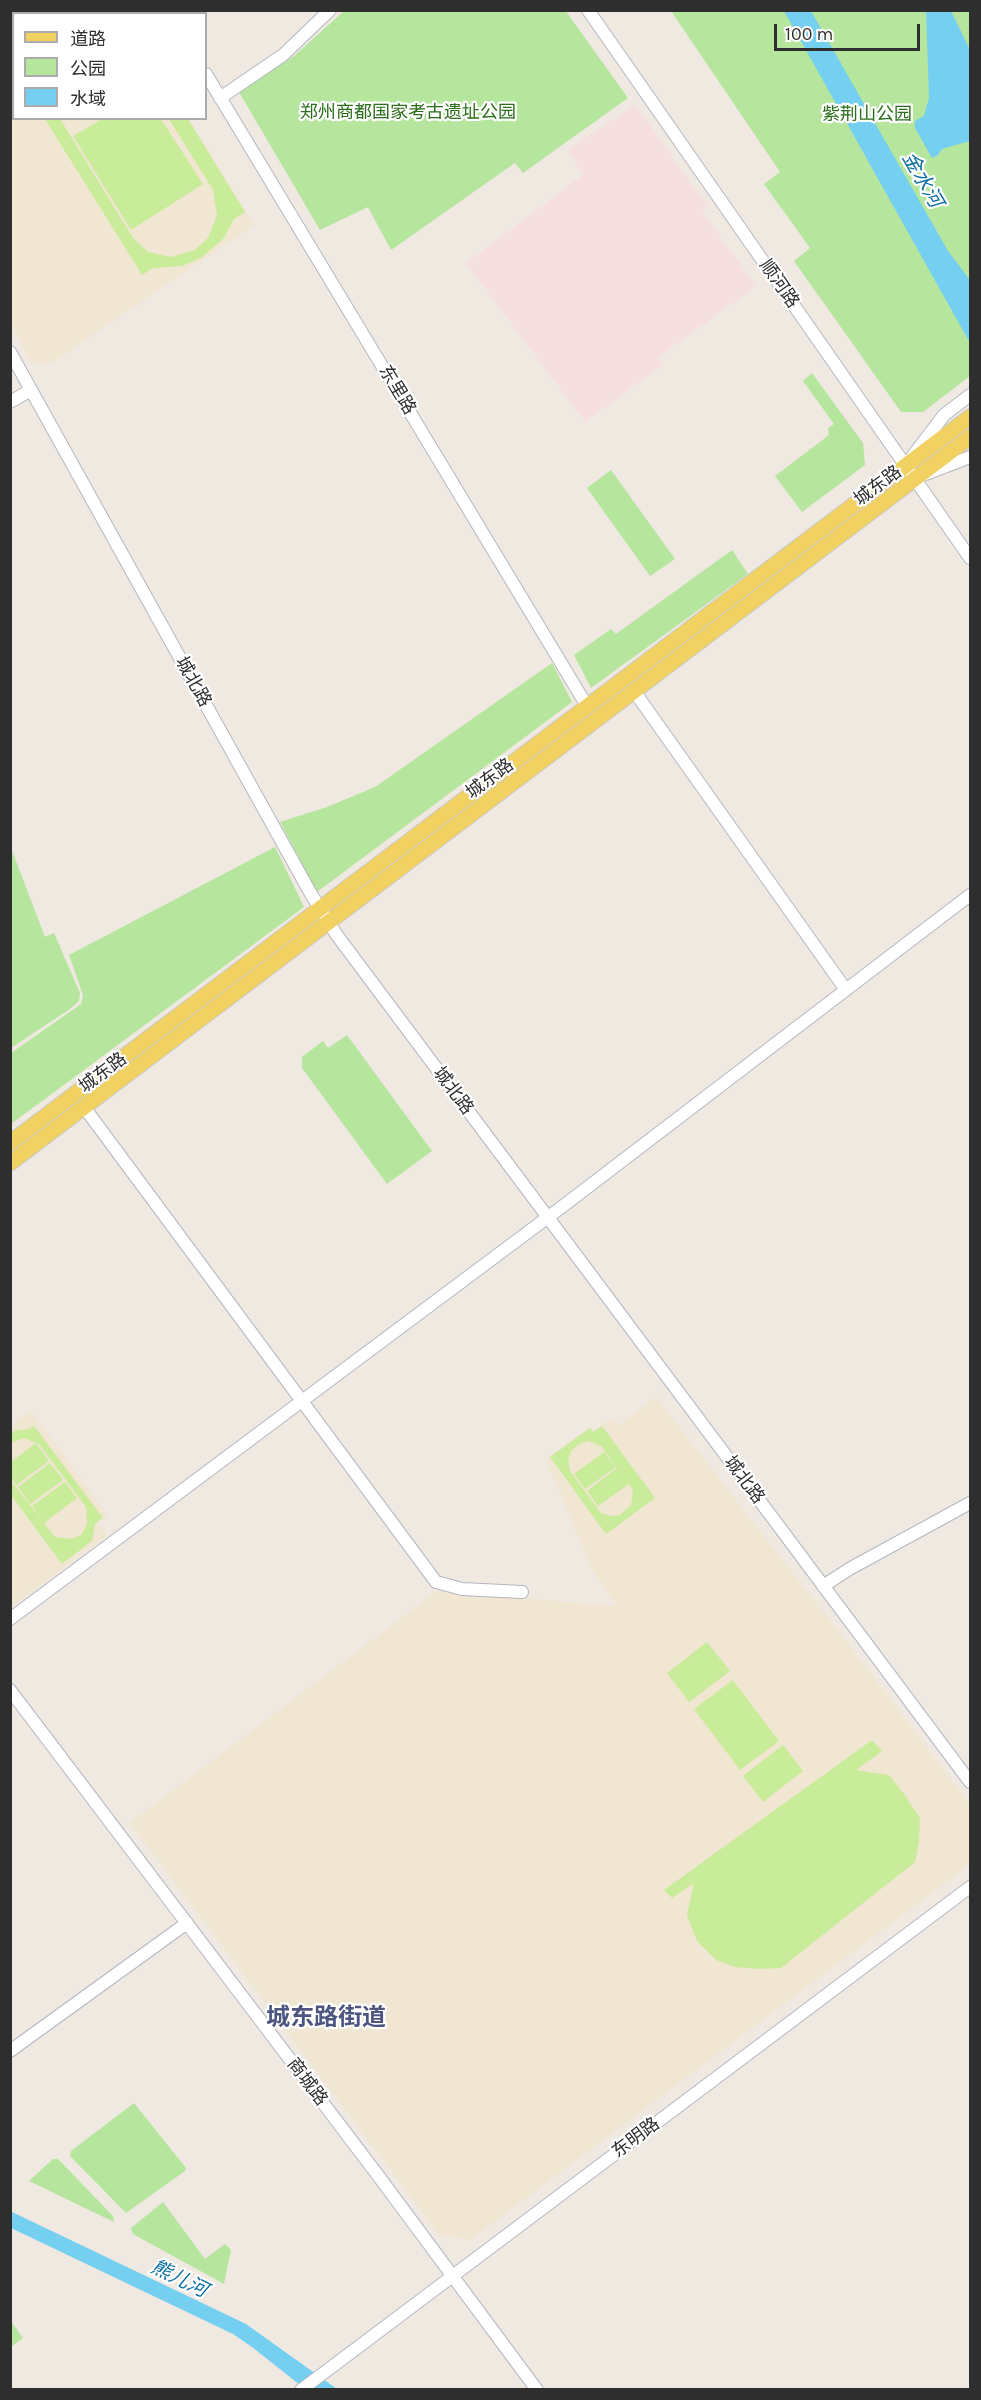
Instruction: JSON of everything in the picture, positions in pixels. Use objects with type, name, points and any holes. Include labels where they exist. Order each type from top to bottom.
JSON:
[{"type":"main road","name":"城东路","points":[[10,1143],[970,417]]},
{"type":"main road","name":"城东路","points":[[10,1163],[970,437]]},
{"type":"street","points":[[220,98],[283,55],[330,10]]},
{"type":"street","name":"顺河路","points":[[588,10],[970,558]]},
{"type":"street","name":"东里路","points":[[207,76],[588,706]]},
{"type":"street","name":"城北路","points":[[10,352],[328,922],[970,1782]]},
{"type":"street","points":[[10,402],[32,390]]},
{"type":"street","points":[[906,465],[944,415],[970,395]]},
{"type":"street","points":[[916,478],[970,457]]},
{"type":"street","points":[[634,691],[846,990]]},
{"type":"street","points":[[10,1619],[548,1218],[970,895]]},
{"type":"street","points":[[84,1107],[436,1582],[462,1589],[522,1592]]},
{"type":"street","points":[[823,1586],[851,1568],[970,1503]]},
{"type":"street","name":"商城路","points":[[10,1690],[537,2390]]},
{"type":"street","name":"东明路","points":[[301,2390],[970,1887]]},
{"type":"street","points":[[10,2051],[187,1923]]},
{"type":"shaded area","points":[[10,26],[12,28],[12,120],[190,120],[254,225],[54,361],[45,364],[32,362],[11,324]]},
{"type":"shaded area","points":[[635,104],[707,206],[702,211],[756,286],[659,357],[664,364],[585,422],[466,263],[583,175],[568,150]]},
{"type":"shaded area","points":[[656,1397],[970,1805],[970,1864],[470,2240],[440,2235],[130,1823],[437,1591],[616,1605],[592,1570],[546,1459],[590,1427],[594,1431],[611,1418],[619,1425]]},
{"type":"shaded area","points":[[31,1411],[108,1516],[97,1523],[107,1536],[11,1607],[10,1426]]},
{"type":"green space","name":"郑州商都国家考古遗址公园","points":[[565,10],[628,98],[523,173],[515,163],[391,250],[368,207],[320,230],[239,92],[294,56],[344,11]]},
{"type":"green space","name":"紫荆山公园","points":[[671,11],[970,11],[970,376],[923,412],[901,412],[794,261],[810,248],[764,184],[780,172]]},
{"type":"green space","points":[[46,120],[61,120],[133,238],[148,252],[171,257],[195,250],[208,238],[217,215],[213,190],[170,120],[189,120],[245,212],[234,219],[224,238],[201,258],[182,266],[153,268],[142,275]]},
{"type":"green space","points":[[100,120],[162,120],[203,184],[131,230],[73,136]]},
{"type":"green space","points":[[812,373],[863,443],[865,465],[802,512],[775,476],[829,435],[828,428],[834,424],[803,381]]},
{"type":"green space","points":[[611,470],[675,559],[650,576],[587,488]]},
{"type":"green space","points":[[732,550],[748,574],[591,688],[574,655],[611,629],[616,634]]},
{"type":"green space","points":[[552,663],[572,702],[317,892],[280,822],[327,807],[375,787]]},
{"type":"green space","points":[[275,847],[304,907],[11,1124],[11,1053],[81,1004],[83,995],[69,955]]},
{"type":"green space","points":[[11,848],[45,937],[54,933],[80,993],[79,1001],[70,1009],[11,1048]]},
{"type":"green space","points":[[347,1035],[432,1151],[387,1184],[302,1068],[302,1057],[323,1041],[328,1048]]},
{"type":"green space","points":[[34,1426],[103,1518],[95,1524],[92,1541],[62,1564],[11,1495],[11,1481],[55,1537],[72,1539],[82,1534],[87,1524],[86,1507],[39,1444],[24,1438],[11,1443],[11,1434],[14,1431]]},
{"type":"green space","points":[[602,1426],[655,1498],[606,1534],[550,1457],[590,1428],[593,1432]],"holes":[[[589,1441],[602,1447],[617,1468],[587,1491],[598,1506],[629,1484],[633,1490],[631,1505],[620,1515],[611,1516],[601,1513],[570,1471],[568,1460],[571,1451],[579,1444]]]},
{"type":"green space","points":[[36,1443],[49,1461],[16,1485],[11,1477],[11,1462]]},
{"type":"green space","points":[[604,1452],[616,1467],[585,1489],[574,1474]]},
{"type":"green space","points":[[50,1463],[63,1480],[30,1504],[18,1487]]},
{"type":"green space","points":[[65,1482],[77,1498],[44,1523],[32,1506]]},
{"type":"green space","points":[[707,1642],[730,1671],[689,1702],[667,1673]]},
{"type":"green space","points":[[733,1680],[779,1741],[740,1770],[694,1709]]},
{"type":"green space","points":[[872,1740],[882,1751],[856,1770],[889,1775],[920,1818],[915,1862],[781,1968],[735,1967],[716,1960],[697,1941],[687,1915],[694,1883],[672,1898],[664,1890]]},
{"type":"green space","points":[[783,1745],[803,1771],[763,1802],[743,1776]]},
{"type":"green space","points":[[134,2103],[186,2168],[185,2171],[126,2213],[70,2156],[71,2151]]},
{"type":"green space","points":[[53,2159],[58,2159],[113,2216],[114,2222],[29,2181]]},
{"type":"green space","points":[[163,2202],[205,2259],[225,2244],[231,2250],[224,2284],[133,2234],[131,2228]]},
{"type":"green space","points":[[11,2321],[23,2338],[10,2347]]},
{"type":"water","points":[[784,11],[811,11],[948,251],[970,280],[970,343]]},
{"type":"water","points":[[926,11],[951,11],[970,50],[970,141],[945,148],[932,158],[915,128],[915,121],[924,116],[929,98]]},
{"type":"water","points":[[10,2211],[246,2324],[337,2389],[305,2389],[233,2334],[11,2228]]},
{"type":"district","name":"城东路街道","points":[[326,2018]]},
{"type":"water label","name":"金水河","points":[[922,180]]},
{"type":"water label","name":"熊儿河","points":[[179,2279]]}]
